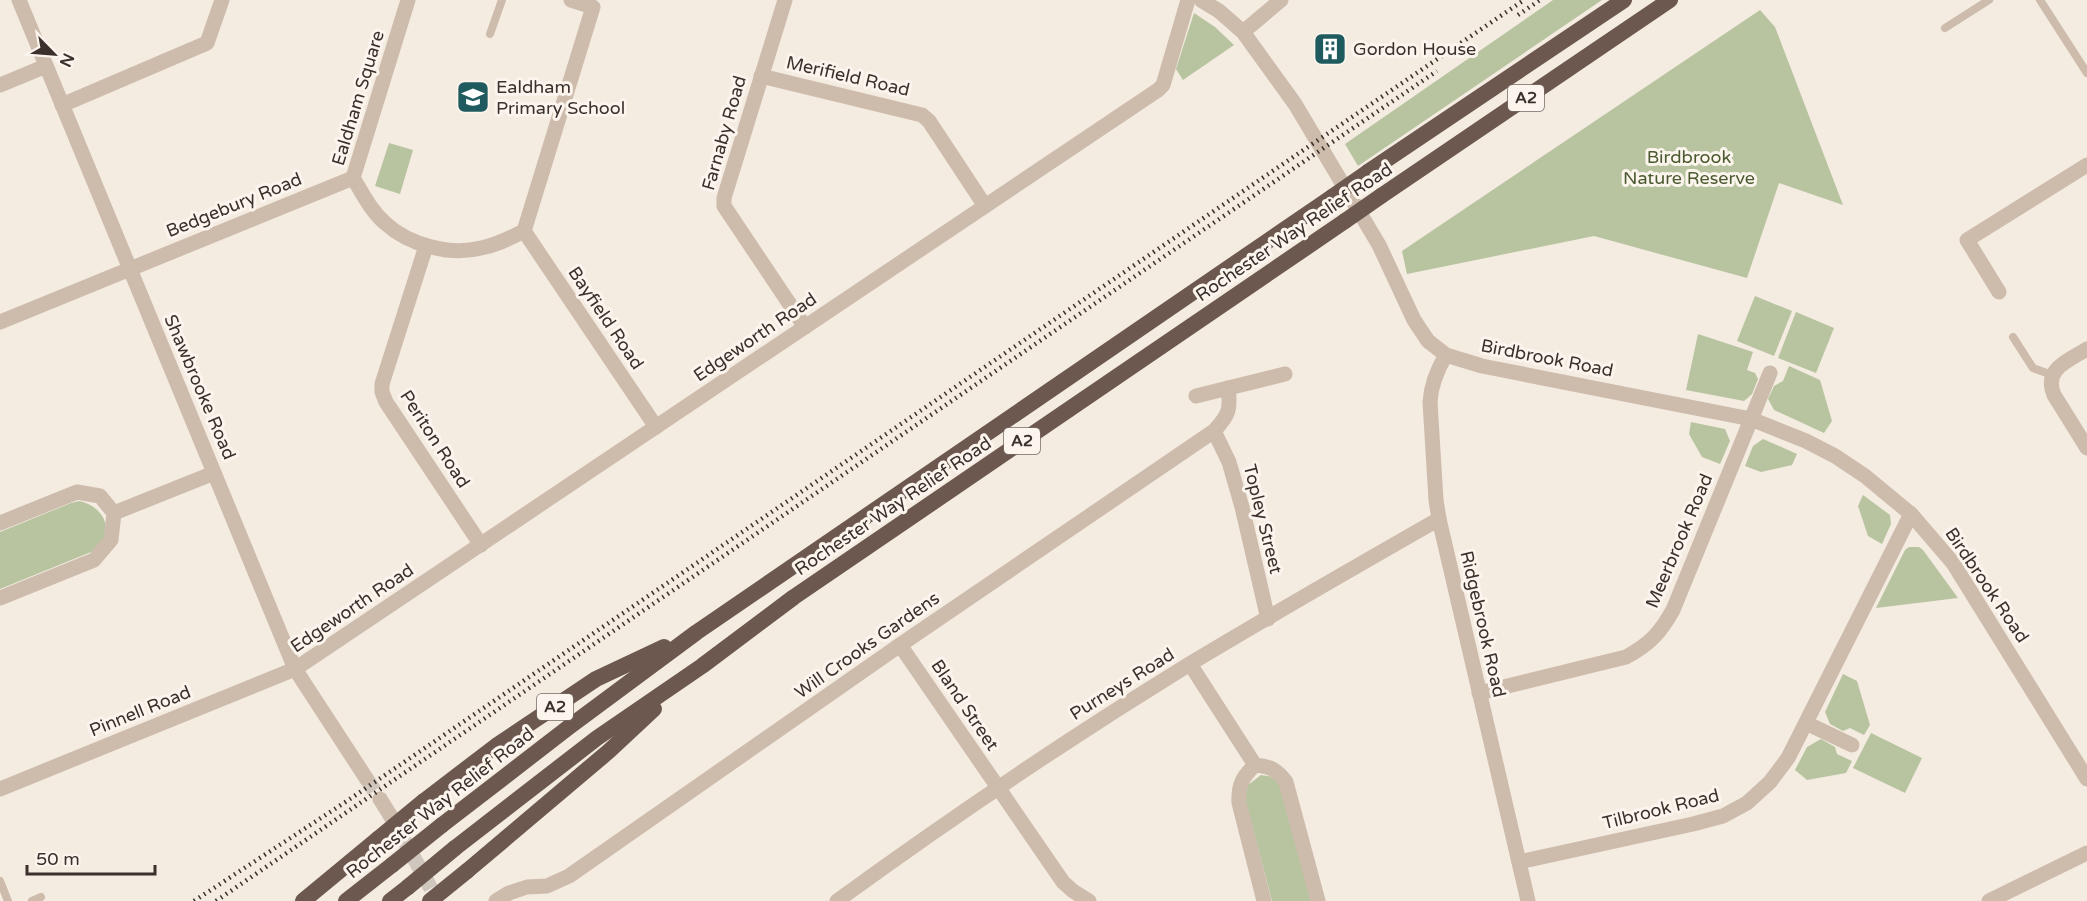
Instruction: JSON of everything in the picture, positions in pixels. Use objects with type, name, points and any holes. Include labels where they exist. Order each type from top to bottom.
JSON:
[{"type":"highway","name":"Rochester Way Relief Road","points":[[346,901],[569,727],[697,632],[1368,172],[1624,0]]},
{"type":"highway","name":"Rochester Way Relief Road","points":[[390,901],[597,738],[702,666],[804,590],[1670,0]]},
{"type":"highway","name":"A2","points":[[303,901],[424,801],[496,746],[596,679],[697,632]]},
{"type":"highway","name":"A2","points":[[430,901],[609,751],[702,666]]},
{"type":"street","name":"Shawbrooke Road","points":[[19,0],[295,669],[366,778]]},
{"type":"street","points":[[62,105],[207,43],[222,0]]},
{"type":"street","name":"Ealdham Square","points":[[408,0],[353,178],[368,204],[386,224],[407,238],[426,246],[454,250],[479,249],[503,242],[524,231]]},
{"type":"street","points":[[524,231],[593,7],[571,0]]},
{"type":"street","name":"Farnaby Road","points":[[784,0],[724,198],[724,206],[805,327]]},
{"type":"street","name":"Edgeworth Road","points":[[295,669],[1158,90],[1163,85],[1188,0]]},
{"type":"street","name":"Birdbrook Road","points":[[1201,0],[1219,11],[1243,32],[1295,104],[1387,262],[1414,320],[1428,341],[1446,354],[1482,366],[1751,419],[1806,441],[1835,456],[1911,514],[1936,541],[1971,590],[2087,779]]},
{"type":"street","points":[[1243,32],[1281,0]]},
{"type":"street","points":[[0,85],[46,66]]},
{"type":"street","name":"Merifield Road","points":[[761,76],[922,115],[985,206]]},
{"type":"street","points":[[1999,292],[1967,240],[2087,165]]},
{"type":"street","name":"Bedgebury Road","points":[[0,322],[353,178]]},
{"type":"street","name":"Bayfield Road","points":[[524,231],[656,427]]},
{"type":"street","name":"Periton Road","points":[[426,246],[382,384],[382,392],[386,402],[481,545]]},
{"type":"street","points":[[2087,349],[2058,366],[2052,375],[2050,386],[2087,448]]},
{"type":"street","name":"Ridgebrook Road","points":[[1446,354],[1435,376],[1430,402],[1436,500],[1528,901]]},
{"type":"street","points":[[1751,419],[1770,373]]},
{"type":"street","points":[[1196,396],[1285,375]]},
{"type":"street","name":"Will Crooks Gardens","points":[[496,901],[509,893],[527,887],[547,886],[569,876],[900,645],[1214,431],[1226,418],[1230,403],[1228,388]]},
{"type":"street","name":"Meerbrook Road","points":[[1479,693],[1626,657],[1645,647],[1661,632],[1673,610],[1751,419]]},
{"type":"street","name":"Topley Street","points":[[1214,431],[1229,462],[1242,507],[1268,619]]},
{"type":"street","points":[[114,513],[214,473]]},
{"type":"street","points":[[0,524],[77,492],[100,496],[114,513],[111,540],[94,560],[0,598]]},
{"type":"street","name":"Tilbrook Road","points":[[1519,862],[1694,824],[1724,816],[1747,803],[1770,782],[1788,758],[1911,514]]},
{"type":"street","name":"Purneys Road","points":[[837,901],[1098,721],[1190,664],[1439,519]]},
{"type":"street","name":"Bland Street","points":[[900,645],[1064,882],[1089,901]]},
{"type":"street","points":[[1190,664],[1255,765]]},
{"type":"street","name":"Pinnell Road","points":[[0,789],[295,669]]},
{"type":"street","points":[[1806,723],[1852,745]]},
{"type":"street","points":[[1264,901],[1239,803],[1238,789],[1245,774],[1255,765],[1266,765],[1277,771],[1286,782],[1318,901]]},
{"type":"street","points":[[380,799],[390,815]]},
{"type":"street","points":[[1989,901],[2087,853]]},
{"type":"lane","points":[[490,34],[502,0]]},
{"type":"lane","points":[[1945,28],[1989,0]]},
{"type":"lane","points":[[2040,0],[2087,73]]},
{"type":"lane","points":[[2013,337],[2033,368],[2052,375]]},
{"type":"lane","points":[[0,881],[8,901]]},
{"type":"lane","points":[[32,901],[40,897]]},
{"type":"green space","points":[[1553,0],[1602,0],[1358,166],[1345,144]]},
{"type":"green space","name":"Birdbrook Nature Reserve","points":[[1760,10],[1775,27],[1843,205],[1779,183],[1747,278],[1594,236],[1407,274],[1402,251]]},
{"type":"green space","points":[[1194,13],[1215,27],[1234,45],[1183,80],[1176,69]]},
{"type":"green space","points":[[389,143],[413,150],[400,194],[375,186]]},
{"type":"green space","points":[[1755,296],[1792,311],[1774,356],[1737,341]]},
{"type":"green space","points":[[1796,312],[1834,328],[1816,373],[1778,358]]},
{"type":"green space","points":[[1698,334],[1753,352],[1747,370],[1755,373],[1758,379],[1752,394],[1744,401],[1686,390]]},
{"type":"green space","points":[[1789,366],[1820,380],[1832,421],[1824,433],[1774,410],[1768,399],[1774,386],[1783,381]]},
{"type":"green space","points":[[1691,422],[1725,429],[1730,441],[1720,464],[1702,457],[1689,434]]},
{"type":"green space","points":[[1763,439],[1797,454],[1792,465],[1761,472],[1745,466],[1753,446]]},
{"type":"green space","points":[[1863,495],[1890,515],[1891,524],[1882,544],[1868,536],[1858,506]]},
{"type":"green space","points":[[79,501],[92,506],[105,521],[105,535],[101,543],[91,552],[0,589],[0,532]]},
{"type":"green space","points":[[1909,547],[1919,547],[1923,550],[1958,598],[1876,608],[1905,550]]},
{"type":"green space","points":[[1843,674],[1857,681],[1870,725],[1864,735],[1850,728],[1843,731],[1830,724],[1825,712]]},
{"type":"green space","points":[[1871,733],[1922,758],[1905,793],[1853,768]]},
{"type":"green space","points":[[1821,739],[1835,747],[1837,754],[1852,761],[1846,773],[1807,780],[1795,770],[1807,747]]},
{"type":"green space","points":[[1261,775],[1274,777],[1280,782],[1313,901],[1272,901],[1245,799],[1248,785]]},
{"type":"tunnel","points":[[366,778],[380,799]]},
{"type":"tunnel","points":[[390,815],[438,901]]},
{"type":"railway","points":[[194,901],[347,801],[1524,0]]},
{"type":"railway","points":[[1518,15],[1540,0]]},
{"type":"railway","points":[[216,901],[1437,71]]},
{"type":"place","name":"Gordon House","points":[[1330,49]]},
{"type":"place","name":"Ealdham Primary School","points":[[473,97]]}]
